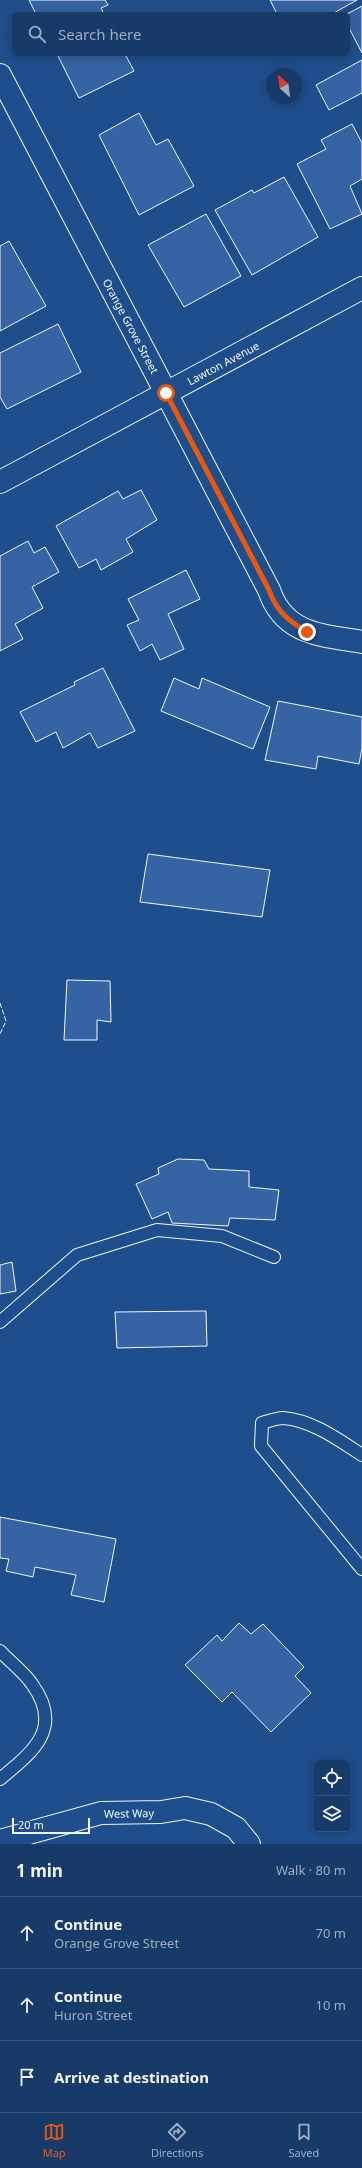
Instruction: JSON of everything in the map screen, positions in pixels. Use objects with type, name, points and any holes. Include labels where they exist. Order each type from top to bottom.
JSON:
[{"type":"street","name":"Orange Grove Street","points":[[0,75],[269,590],[273,603],[286,618],[307,632],[362,642]]},
{"type":"street","name":"Lawton Avenue","points":[[0,482],[362,288]]},
{"type":"street","name":"West Way","points":[[0,1841],[101,1813],[161,1812],[185,1808],[211,1814],[236,1828],[249,1844]]},
{"type":"lane","points":[[0,1322],[77,1255],[157,1230],[222,1236],[274,1257]]},
{"type":"lane","points":[[362,1455],[337,1439],[305,1422],[282,1418],[262,1423],[261,1446],[362,1569]]},
{"type":"lane","points":[[0,1651],[32,1683],[43,1703],[47,1721],[43,1736],[21,1762],[0,1780]]},
{"type":"building","points":[[29,0],[105,0],[108,5],[101,8],[103,12],[35,12]]},
{"type":"building","points":[[270,0],[357,0],[336,12],[276,12]]},
{"type":"building","points":[[362,6],[362,53],[350,30],[350,12]]},
{"type":"building","points":[[58,56],[126,56],[134,71],[79,98]]},
{"type":"building","points":[[362,60],[362,93],[329,110],[316,85]]},
{"type":"building","points":[[139,113],[156,145],[168,139],[194,186],[139,215],[99,135]]},
{"type":"building","points":[[352,124],[362,143],[362,179],[350,186],[362,214],[330,229],[297,164],[326,149],[321,140]]},
{"type":"building","points":[[284,177],[318,237],[252,275],[215,210],[252,190],[254,193]]},
{"type":"building","points":[[206,214],[241,276],[184,307],[148,245]]},
{"type":"building","points":[[9,241],[46,306],[0,331],[0,246]]},
{"type":"building","points":[[58,324],[81,372],[7,409],[0,397],[0,353]]},
{"type":"building","points":[[141,490],[157,520],[126,539],[133,552],[101,570],[96,559],[79,568],[56,526],[118,491],[123,499]]},
{"type":"building","points":[[28,541],[34,553],[45,547],[59,572],[32,587],[43,608],[15,624],[23,639],[0,651],[0,556]]},
{"type":"building","points":[[186,570],[200,599],[168,614],[184,649],[160,660],[152,644],[140,651],[127,625],[139,620],[128,599]]},
{"type":"building","points":[[103,668],[135,731],[98,748],[90,733],[63,748],[56,732],[36,742],[20,712],[75,685],[74,682]]},
{"type":"building","points":[[174,678],[199,689],[202,678],[270,707],[253,749],[161,711]]},
{"type":"building","points":[[278,701],[362,717],[362,748],[359,764],[318,756],[316,769],[265,760]]},
{"type":"building","points":[[148,854],[270,870],[262,917],[140,902]]},
{"type":"building","points":[[67,980],[110,981],[111,1022],[97,1020],[97,1040],[64,1040]]},
{"type":"building","points":[[178,1159],[204,1160],[209,1169],[249,1171],[249,1187],[279,1190],[275,1220],[230,1218],[228,1226],[172,1223],[168,1212],[152,1219],[136,1184],[159,1174],[158,1168]]},
{"type":"building","points":[[12,1262],[16,1291],[0,1294],[0,1265]]},
{"type":"building","points":[[206,1311],[207,1346],[117,1348],[115,1312]]},
{"type":"building","points":[[0,1517],[116,1539],[104,1602],[71,1595],[76,1575],[35,1567],[33,1577],[6,1571],[9,1559],[0,1558]]},
{"type":"building","points":[[239,1623],[251,1634],[263,1624],[304,1667],[295,1676],[311,1693],[271,1732],[232,1692],[222,1702],[185,1665],[217,1635],[222,1641]]},
{"type":"fence","points":[[0,1003],[6,1021],[0,1034]]},
{"type":"route","points":[[166,393],[269,590],[273,603],[286,618],[307,632]]}]
